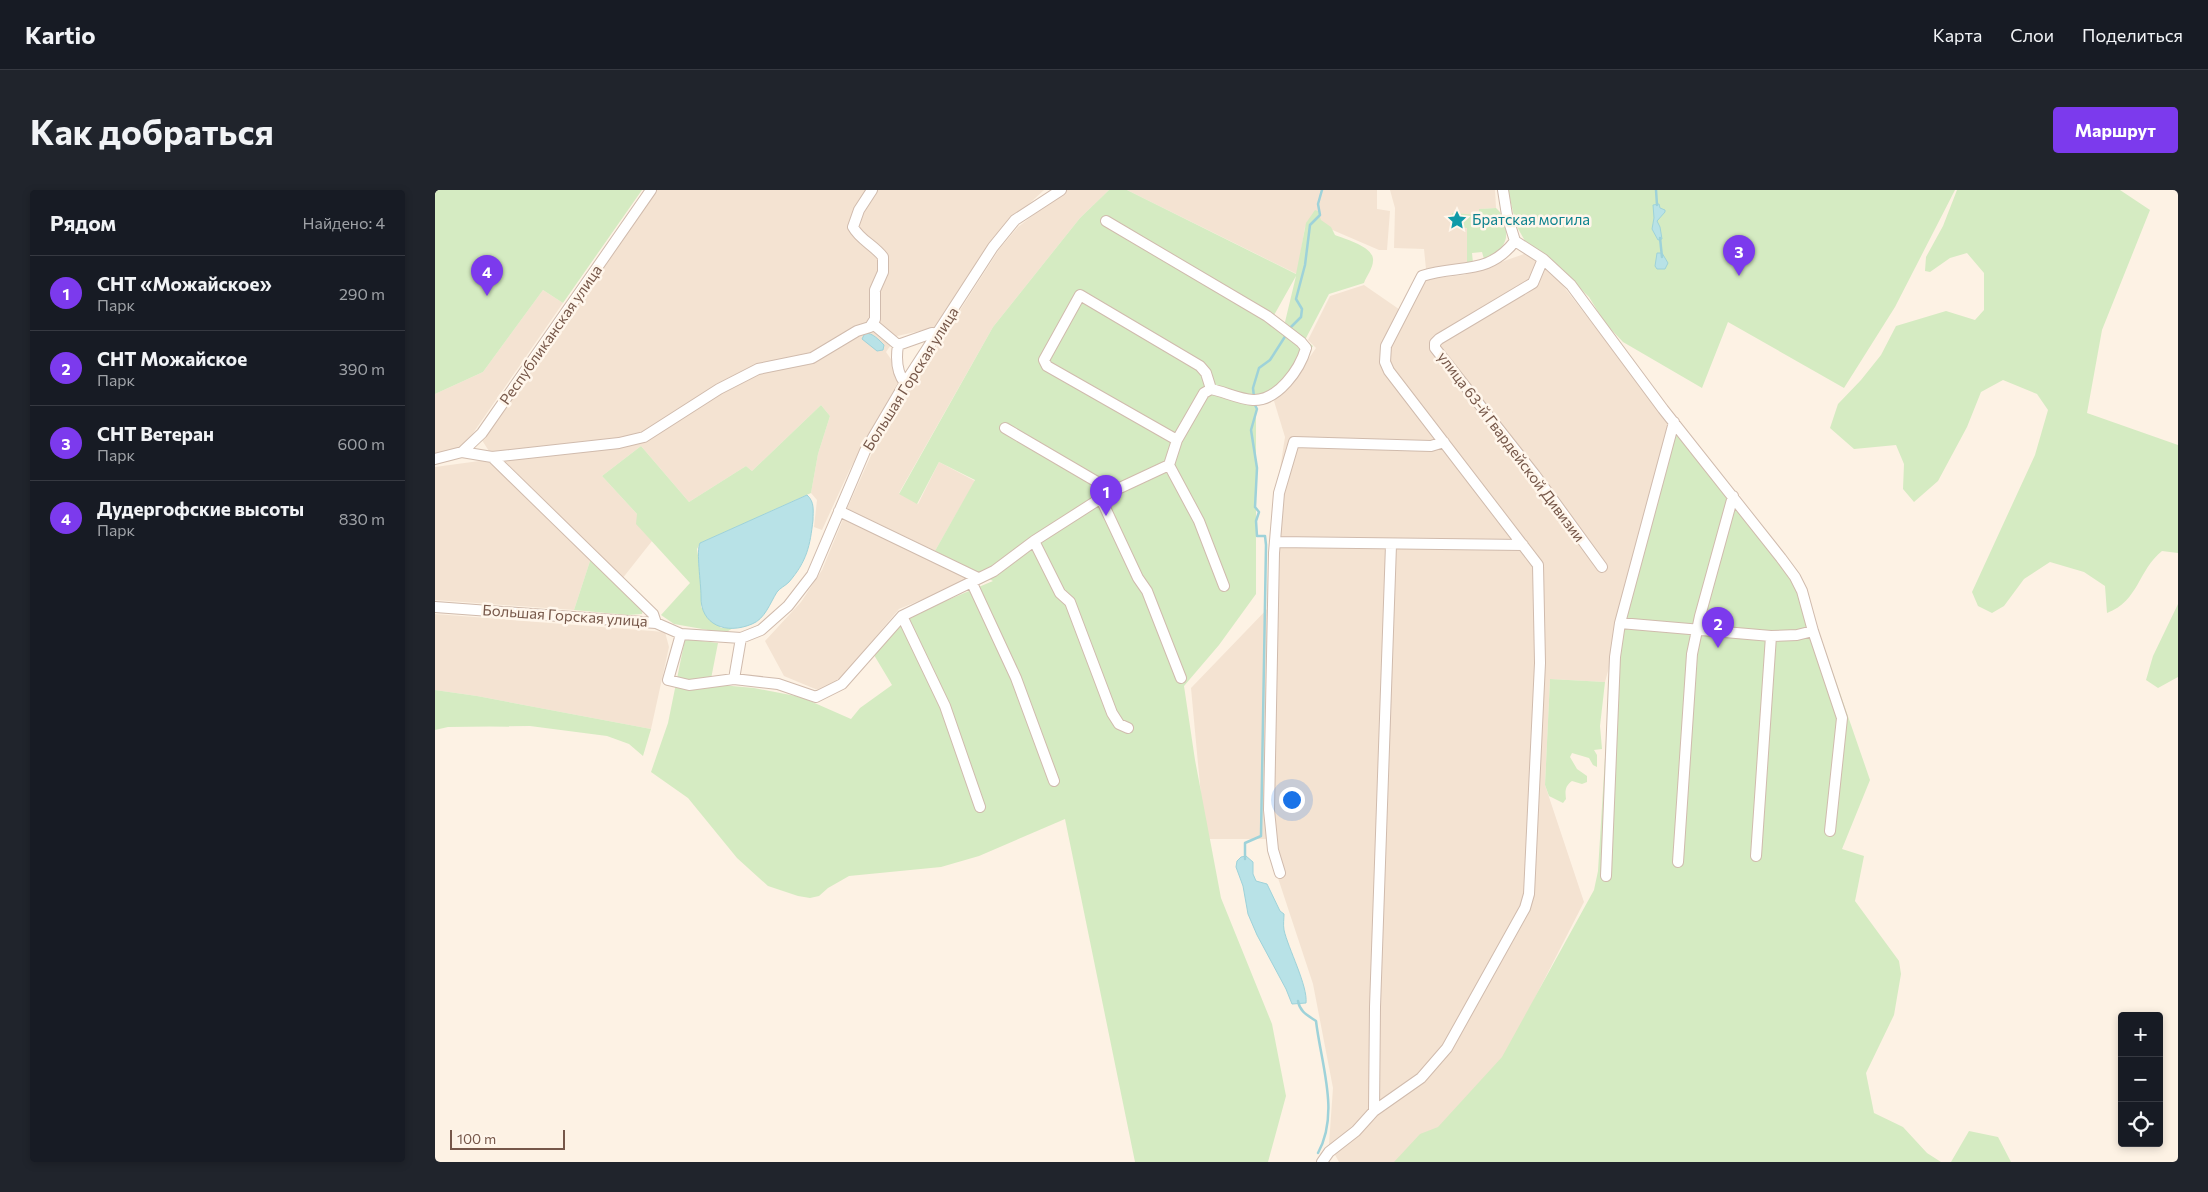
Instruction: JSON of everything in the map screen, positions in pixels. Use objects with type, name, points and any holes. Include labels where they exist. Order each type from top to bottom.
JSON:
[{"type":"street","name":"Республиканская улица","points":[[435,459],[462,452],[482,433],[651,190]]},
{"type":"street","points":[[873,190],[859,210],[853,227],[857,235],[877,249],[883,257],[883,272],[875,290],[873,324]]},
{"type":"street","points":[[1503,190],[1507,215],[1515,241],[1543,259],[1571,285],[1663,409],[1795,577],[1802,591],[1813,631],[1842,718],[1830,831]]},
{"type":"street","name":"Большая Горская улица","points":[[435,607],[656,623],[681,634],[741,638],[761,630],[788,606],[812,575],[865,451],[905,383],[993,246],[1015,220],[1057,193]]},
{"type":"street","points":[[1106,220],[1267,316],[1301,342],[1305,348],[1303,358],[1284,385],[1271,396],[1255,400],[1211,389],[1204,394],[1177,440],[1169,465],[1199,521],[1224,586]]},
{"type":"street","points":[[1322,1162],[1329,1152],[1356,1131],[1374,1111],[1421,1078],[1447,1048],[1525,908],[1529,894],[1540,663],[1538,565],[1389,371],[1385,362],[1386,346],[1422,276],[1491,263],[1505,254],[1515,241]]},
{"type":"street","name":"улица 63-й Гвардейской Дивизии","points":[[1543,259],[1533,283],[1439,339],[1435,343],[1435,348],[1535,475],[1602,567]]},
{"type":"street","points":[[1177,440],[1047,366],[1044,360],[1080,295],[1200,366],[1206,373],[1211,389]]},
{"type":"street","points":[[462,452],[492,457],[619,443],[644,437],[719,389],[758,369],[812,358],[857,331],[873,324]]},
{"type":"street","points":[[873,324],[898,345]]},
{"type":"street","points":[[898,345],[932,333],[938,334]]},
{"type":"street","points":[[898,345],[896,359],[901,378],[905,383]]},
{"type":"street","points":[[1606,876],[1615,657],[1620,623],[1674,422]]},
{"type":"street","points":[[1005,428],[1105,486],[1105,496],[1137,578],[1147,591],[1181,678]]},
{"type":"street","points":[[1280,873],[1273,850],[1269,810],[1274,553],[1279,493],[1294,442],[1431,446],[1444,442]]},
{"type":"street","points":[[492,457],[653,614],[656,623]]},
{"type":"street","points":[[681,634],[668,680],[689,685],[734,678],[778,684],[817,697],[842,684],[902,616],[994,571],[1035,541],[1105,496],[1169,465]]},
{"type":"street","points":[[1678,862],[1692,654],[1733,496]]},
{"type":"street","points":[[839,511],[975,580],[1016,678],[1054,781]]},
{"type":"street","points":[[1035,541],[1060,594],[1070,602],[1112,712],[1119,724],[1127,728]]},
{"type":"street","points":[[1276,542],[1391,545],[1523,545]]},
{"type":"street","points":[[1374,1111],[1375,1007],[1391,545]]},
{"type":"street","points":[[902,616],[945,706],[980,807]]},
{"type":"street","points":[[1620,623],[1771,636],[1797,635],[1813,631]]},
{"type":"street","points":[[1756,856],[1771,636]]},
{"type":"street","points":[[734,678],[741,638]]},
{"type":"shaded area","points":[[650,190],[1044,190],[1000,231],[934,328],[897,336],[886,352],[904,378],[850,469],[822,530],[814,527],[817,500],[811,493],[818,454],[830,416],[821,405],[752,471],[746,466],[689,502],[641,446],[602,476],[637,514],[637,524],[652,541],[622,579],[591,558],[574,610],[435,600],[435,467],[494,459],[480,437]]},
{"type":"shaded area","points":[[1065,190],[1109,190],[1080,218],[993,327],[899,493],[918,504],[939,462],[975,481],[935,551],[847,509],[881,433],[1000,248],[1018,227]]},
{"type":"shaded area","points":[[1127,190],[1377,190],[1377,209],[1390,211],[1387,250],[1379,250],[1314,222],[1305,227],[1297,274]]},
{"type":"shaded area","points":[[1390,190],[1495,190],[1496,208],[1480,209],[1479,215],[1467,228],[1467,264],[1426,269],[1424,249],[1394,248],[1395,208]]},
{"type":"shaded area","points":[[1527,253],[1554,274],[1670,424],[1616,617],[1611,660],[1605,682],[1550,679],[1545,785],[1584,902],[1478,1109],[1408,1162],[1339,1162],[1329,1144],[1333,1088],[1313,984],[1278,878],[1274,839],[1205,839],[1191,688],[1271,605],[1277,488],[1285,437],[1274,401],[1289,387],[1316,348],[1308,340],[1330,296],[1364,285],[1406,314],[1426,279],[1464,275]]},
{"type":"shaded area","points":[[543,290],[563,303],[469,439],[458,449],[435,453],[435,394],[483,372]]},
{"type":"shaded area","points":[[844,517],[966,576],[963,583],[899,609],[841,678],[820,691],[784,676],[765,641],[801,602],[822,570]]},
{"type":"shaded area","points":[[435,614],[665,632],[669,647],[651,729],[477,696],[435,690]]},
{"type":"green space","points":[[435,190],[642,190],[563,303],[543,290],[483,372],[435,394]]},
{"type":"green space","points":[[1109,190],[1127,190],[1296,274],[1306,223],[1315,210],[1318,211],[1321,220],[1331,227],[1335,235],[1359,244],[1369,252],[1373,261],[1364,283],[1329,294],[1305,340],[1313,346],[1288,385],[1256,401],[1256,594],[1219,645],[1184,686],[1195,760],[1221,898],[1272,1024],[1286,1096],[1268,1162],[1135,1162],[1065,819],[979,856],[941,867],[849,876],[828,888],[819,896],[810,898],[768,886],[737,858],[688,798],[651,772],[668,723],[685,639],[718,643],[710,684],[754,688],[801,697],[851,719],[860,708],[892,685],[874,655],[907,617],[993,581],[935,551],[975,480],[939,462],[917,504],[899,494],[993,327],[1080,218]],"holes":[[[1296,276],[1285,322],[1286,326],[1273,317]]]},
{"type":"green space","points":[[1508,190],[1955,190],[1895,307],[1844,388],[1728,322],[1702,388],[1623,342],[1605,323],[1589,297],[1546,255],[1525,241],[1516,225]]},
{"type":"green space","points":[[1957,190],[2120,190],[2150,210],[2102,330],[2087,413],[2178,445],[2178,553],[2162,551],[2148,567],[2126,601],[2118,608],[2107,613],[2105,586],[2084,572],[2050,562],[2024,579],[2004,606],[1992,613],[1978,606],[1972,592],[2035,455],[2048,410],[2037,394],[2003,380],[1981,392],[1967,427],[1938,481],[1914,502],[1903,489],[1904,464],[1896,445],[1854,449],[1830,428],[1838,404],[1881,355],[1896,326],[1946,311],[1975,320],[1984,310],[1984,273],[1967,253],[1950,258],[1930,272],[1925,271],[1926,257],[1943,226]]},
{"type":"green space","points":[[1496,208],[1503,218],[1506,232],[1505,243],[1499,250],[1484,259],[1482,252],[1472,253],[1473,263],[1467,264],[1467,228],[1451,226],[1452,213],[1479,215],[1479,209]]},
{"type":"green space","points":[[821,405],[830,416],[818,454],[811,493],[700,543],[697,549],[701,575],[701,607],[721,628],[733,628],[725,633],[674,624],[661,615],[690,583],[636,524],[637,514],[602,476],[641,446],[689,502],[746,466],[752,471]]},
{"type":"green space","points":[[1670,424],[1800,577],[1870,780],[1842,849],[1864,856],[1855,901],[1899,961],[1901,974],[1894,1015],[1866,1073],[1874,1113],[1903,1127],[1927,1153],[1941,1162],[1394,1162],[1420,1134],[1438,1127],[1502,1057],[1594,890],[1598,871],[1611,660],[1616,617]]},
{"type":"green space","points":[[591,558],[643,609],[642,614],[628,615],[574,610]]},
{"type":"green space","points":[[2178,604],[2178,677],[2158,688],[2146,680],[2153,656]]},
{"type":"green space","points":[[1550,679],[1605,682],[1600,726],[1602,749],[1594,750],[1597,755],[1597,767],[1593,765],[1589,758],[1572,753],[1570,757],[1577,769],[1587,776],[1587,782],[1582,784],[1572,781],[1566,789],[1566,799],[1563,803],[1549,796],[1545,785]]},
{"type":"green space","points":[[435,690],[477,696],[651,729],[643,756],[629,744],[607,736],[530,726],[448,727],[435,730]]},
{"type":"green space","points":[[1969,1131],[1998,1137],[2011,1162],[1951,1162]]},
{"type":"water","points":[[1659,204],[1660,208],[1665,210],[1665,212],[1657,221],[1662,239],[1658,240],[1652,229],[1654,218],[1653,205]]},
{"type":"water","points":[[1657,253],[1662,253],[1668,263],[1665,269],[1657,269],[1655,266]]},
{"type":"water","points":[[865,333],[873,335],[880,341],[884,345],[883,350],[877,351],[862,339]]},
{"type":"water","points":[[807,495],[813,507],[813,520],[807,553],[789,582],[777,592],[764,615],[757,622],[733,628],[724,628],[710,621],[702,606],[699,560],[700,543]]},
{"type":"water","points":[[1246,856],[1253,862],[1253,874],[1256,881],[1267,884],[1280,911],[1284,914],[1284,930],[1301,977],[1306,1003],[1292,1004],[1248,914],[1243,886],[1236,867],[1237,861],[1241,857]]},
{"type":"waterway","points":[[1289,329],[1301,317],[1302,309],[1296,299],[1305,265],[1310,225],[1320,215],[1318,204],[1322,190]]},
{"type":"waterway","points":[[1656,190],[1657,205]]},
{"type":"waterway","points":[[1660,238],[1662,257]]},
{"type":"waterway","points":[[1254,397],[1253,388],[1259,368],[1270,360],[1286,335]]},
{"type":"waterway","points":[[1245,859],[1245,843],[1261,836],[1266,545],[1265,536],[1257,536],[1256,521],[1259,512],[1255,507],[1257,468],[1251,430],[1257,409],[1254,403]]},
{"type":"waterway","points":[[1298,1001],[1302,1011],[1316,1021],[1327,1088],[1328,1122],[1318,1153]]},
{"type":"place","name":"Братская могила","points":[[1457,220]]},
{"type":"place","name":"СНТ Ветеран","points":[[1739,276]]},
{"type":"place","name":"Дудергофские высоты","points":[[487,296]]},
{"type":"place","name":"СНТ «Можайское»","points":[[1106,516]]},
{"type":"place","name":"СНТ Можайское","points":[[1718,648]]}]
